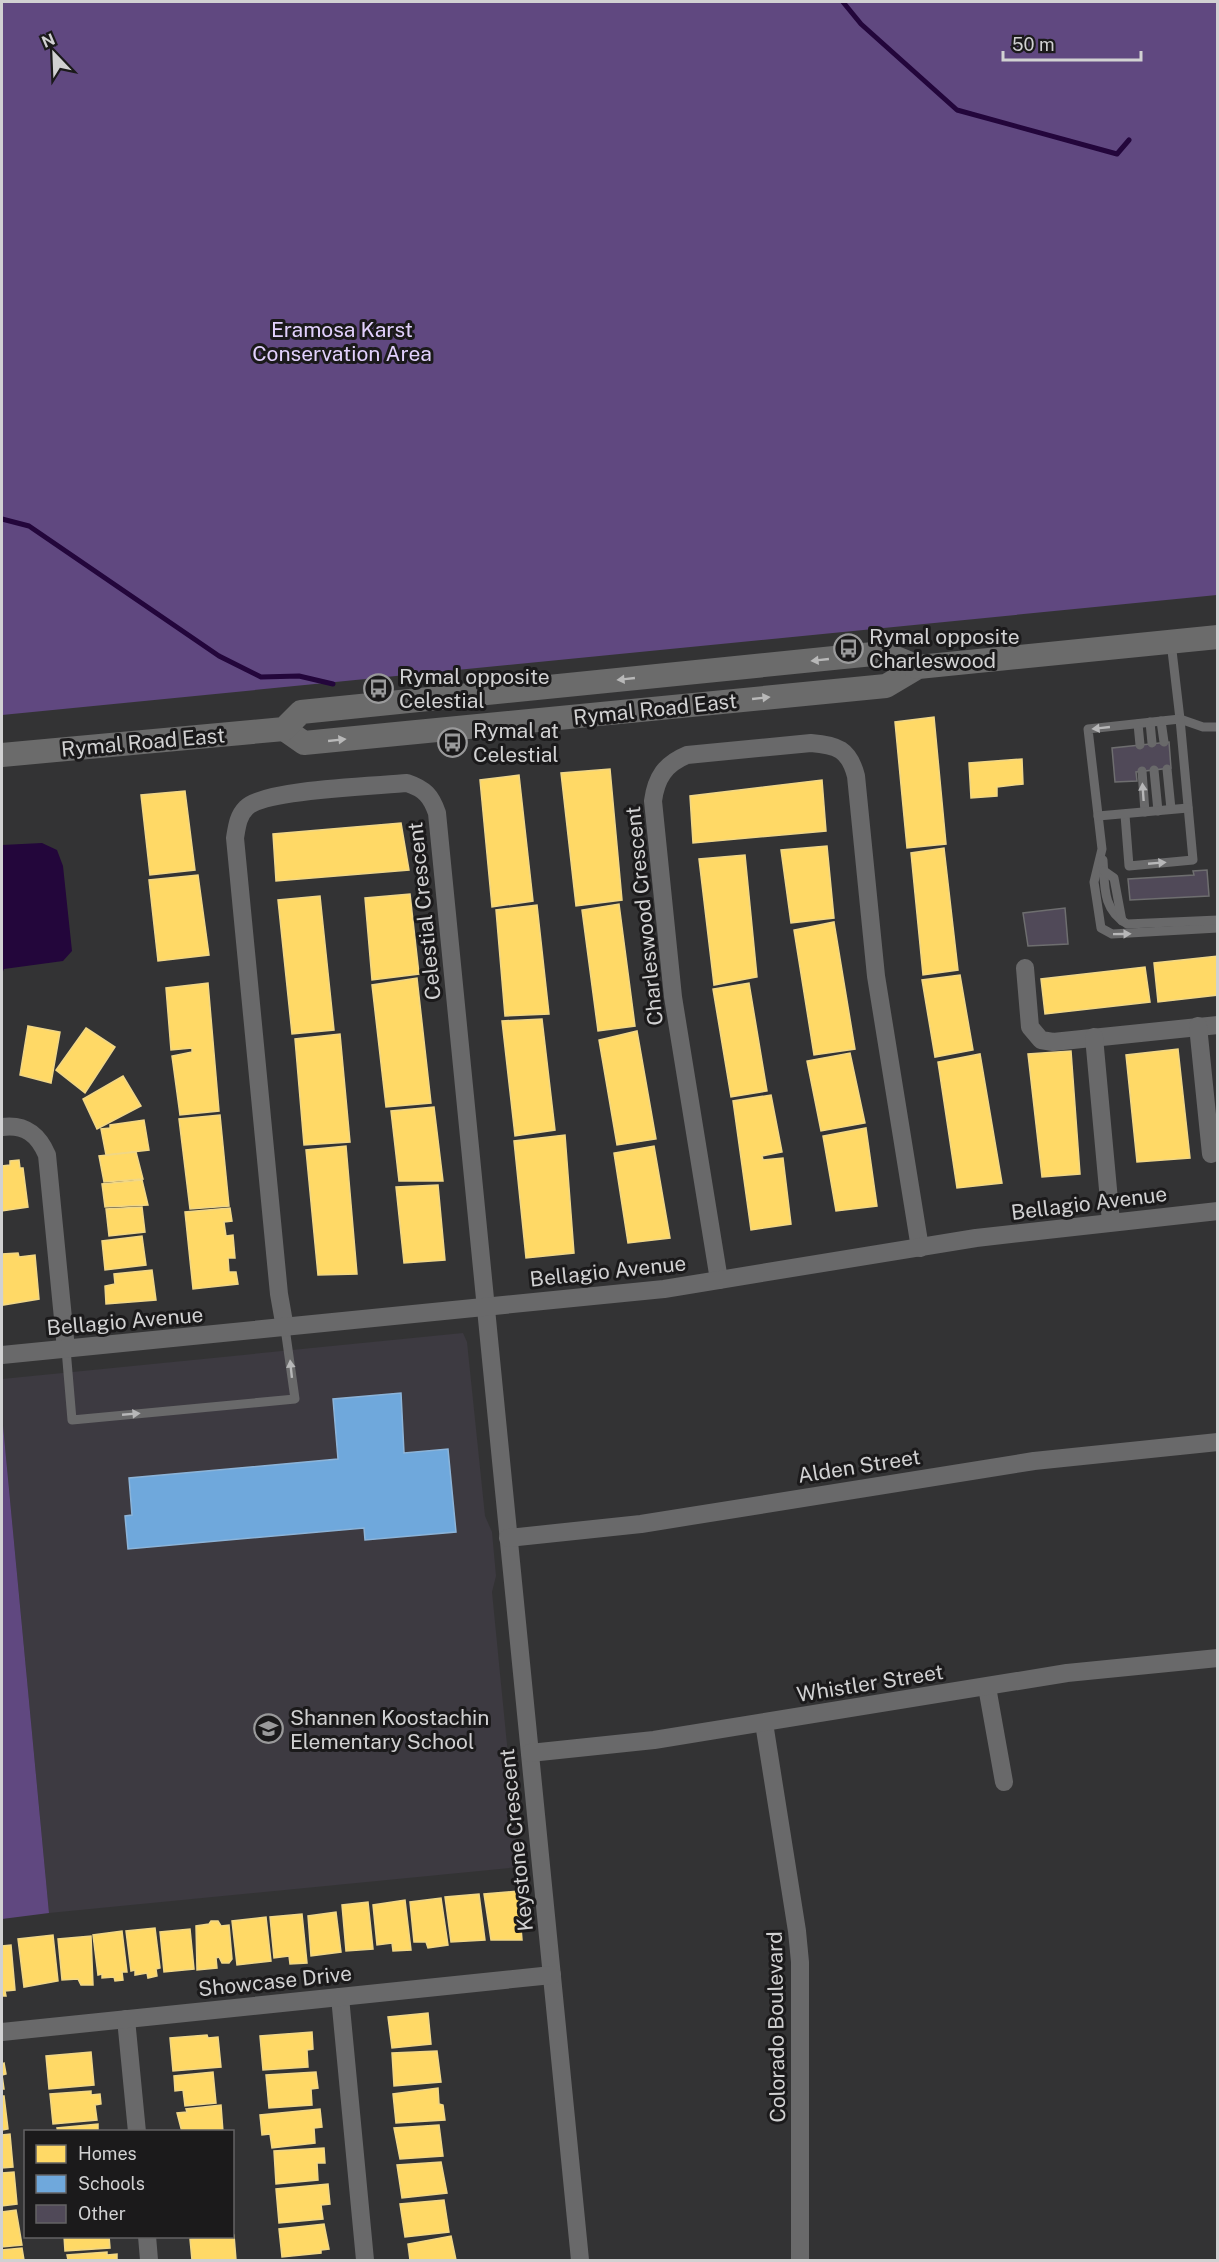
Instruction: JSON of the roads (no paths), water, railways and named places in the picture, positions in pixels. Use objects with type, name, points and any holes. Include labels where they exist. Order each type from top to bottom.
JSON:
[{"type":"main road","name":"Rymal Road East","points":[[284,729],[304,743],[340,740],[886,686],[918,667],[1218,637]]},
{"type":"main road","name":"Rymal Road East","points":[[2,755],[284,729],[301,712],[883,653],[918,667]]},
{"type":"street","name":"Charleswood Crescent","points":[[719,1280],[673,997],[653,801],[655,786],[661,773],[674,760],[687,755],[811,743],[830,745],[842,751],[852,760],[856,776],[876,976],[920,1248]]},
{"type":"street","name":"Celestial Crescent","points":[[285,1328],[279,1294],[235,838],[238,821],[247,807],[272,796],[407,783],[422,788],[431,797],[437,813],[486,1307]]},
{"type":"street","points":[[1024,968],[1030,1027],[1041,1040],[1053,1042],[1218,1025]]},
{"type":"street","points":[[1198,1026],[1211,1154]]},
{"type":"street","points":[[1094,1037],[1111,1222]]},
{"type":"street","points":[[2,1127],[27,1129],[42,1142],[47,1155],[66,1349]]},
{"type":"street","name":"Bellagio Avenue","points":[[2,1355],[664,1289],[920,1248],[1111,1222],[1218,1211]]},
{"type":"street","name":"Keystone Crescent","points":[[486,1307],[580,2260]]},
{"type":"street","name":"Alden Street","points":[[508,1538],[641,1524],[1034,1461],[1218,1442]]},
{"type":"street","name":"Whistler Street","points":[[530,1753],[654,1740],[1067,1673],[1218,1658]]},
{"type":"street","points":[[987,1687],[1004,1782]]},
{"type":"street","name":"Colorado Boulevard","points":[[764,1723],[800,1962],[800,2260]]},
{"type":"street","name":"Showcase Drive","points":[[2,2032],[552,1975]]},
{"type":"street","points":[[340,1997],[365,2260]]},
{"type":"street","points":[[126,2019],[137,2130]]},
{"type":"street","points":[[147,2238],[149,2260]]},
{"type":"lane","points":[[1125,814],[1129,866],[1193,860],[1171,642]]},
{"type":"lane","points":[[1218,727],[1203,727],[1180,719],[1088,729],[1108,908],[1127,924],[1218,920]]},
{"type":"lane","points":[[1161,721],[1164,742]]},
{"type":"lane","points":[[1150,722],[1152,743]]},
{"type":"lane","points":[[1138,724],[1140,745]]},
{"type":"lane","points":[[1167,769],[1171,809]]},
{"type":"lane","points":[[1155,770],[1158,811]]},
{"type":"lane","points":[[1142,771],[1145,812]]},
{"type":"lane","points":[[1098,816],[1188,808]]},
{"type":"lane","points":[[1102,849],[1094,882],[1101,928],[1112,934],[1120,934],[1218,927]]},
{"type":"lane","points":[[66,1349],[72,1420],[295,1400],[285,1328]]},
{"type":"waterway","points":[[843,2],[861,24],[957,110],[1117,154],[1129,140]]},
{"type":"waterway","points":[[2,519],[29,526],[219,656],[261,677],[299,676],[333,684]]},
{"type":"place","name":"Rymal opposite Charleswood","points":[[848,648]]},
{"type":"place","name":"Rymal opposite Celestial","points":[[378,688]]},
{"type":"place","name":"Rymal at Celestial","points":[[452,742]]},
{"type":"place","name":"Shannen Koostachin Elementary School","points":[[269,1729]]},
{"type":"park label","name":"Eramosa Karst Conservation Area","points":[[342,341]]}]
